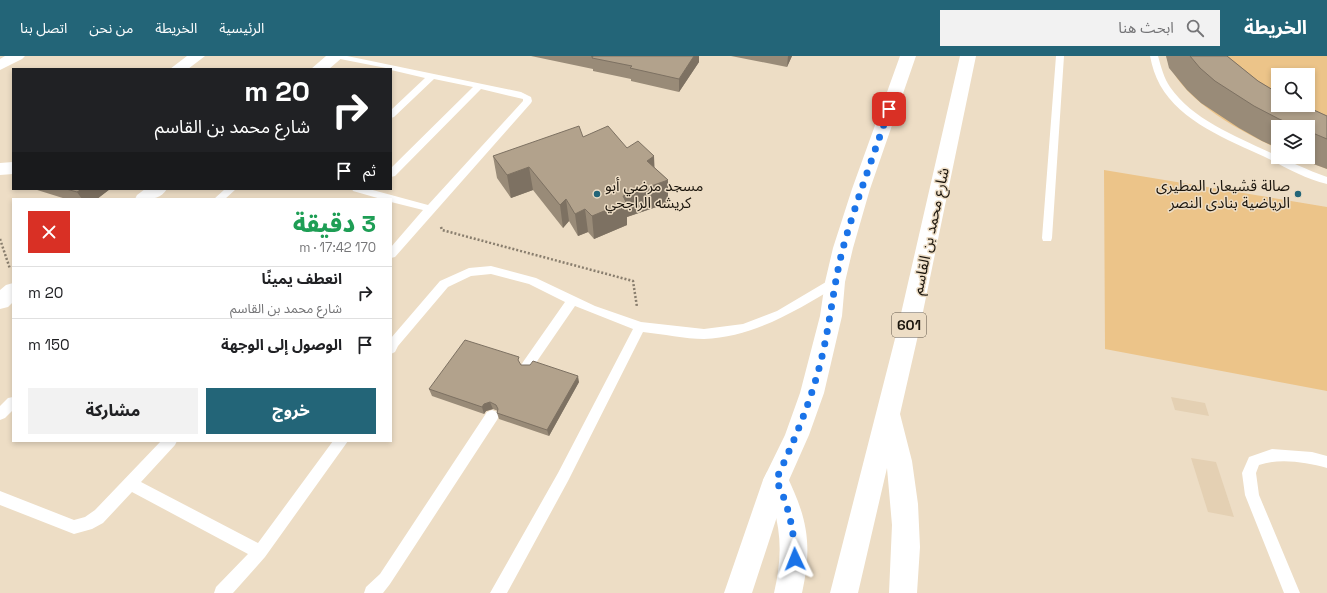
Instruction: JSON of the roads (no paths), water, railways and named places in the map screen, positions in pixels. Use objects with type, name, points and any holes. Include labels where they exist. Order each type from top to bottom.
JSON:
[{"type":"main road","points":[[0,65],[17,56]]},
{"type":"main road","points":[[179,68],[197,56]]},
{"type":"main road","points":[[320,68],[336,56]]},
{"type":"main road","points":[[738,593],[776,480],[796,435],[812,393],[823,353],[835,282],[852,217],[908,56]]},
{"type":"main road","name":"شارع محمد بن القاسم","points":[[844,593],[908,331],[968,56]]},
{"type":"main road","points":[[0,169],[12,168]]},
{"type":"main road","points":[[145,198],[157,190]]},
{"type":"main road","points":[[0,300],[12,282]]},
{"type":"main road","points":[[888,413],[898,451],[905,491],[907,534],[903,593]]},
{"type":"main road","points":[[776,480],[785,498],[794,537],[795,559],[788,593]]},
{"type":"lane","points":[[336,56],[527,97],[528,101],[392,253]]},
{"type":"lane","points":[[1047,238],[1060,56]]},
{"type":"lane","points":[[1154,56],[1158,74],[1169,92],[1197,117],[1233,138],[1301,171],[1327,181]]},
{"type":"lane","points":[[392,113],[432,76]]},
{"type":"lane","points":[[392,173],[479,86]]},
{"type":"lane","points":[[220,198],[230,190]]},
{"type":"lane","points":[[374,191],[430,209]]},
{"type":"lane","points":[[392,346],[444,284],[469,272],[492,270],[525,279],[591,309],[640,327],[704,334],[744,328],[781,314],[835,282]]},
{"type":"lane","points":[[527,366],[573,300]]},
{"type":"lane","points":[[498,593],[563,477],[640,327]]},
{"type":"lane","points":[[0,414],[12,403]]},
{"type":"lane","points":[[372,593],[385,579],[492,416]]},
{"type":"lane","points":[[0,498],[74,527],[85,526],[95,521],[169,442]]},
{"type":"lane","points":[[222,593],[260,552],[340,442]]},
{"type":"lane","points":[[1292,593],[1252,495],[1249,473],[1254,461],[1272,454],[1327,462]]},
{"type":"lane","points":[[130,484],[260,552]]},
{"type":"place","name":"مسجد مرضي أبو كريشه الراجحي","points":[[597,194]]},
{"type":"place","name":"صالة قشيعان المطيرى الرياضية بنادى النصر","points":[[1298,194]]}]
